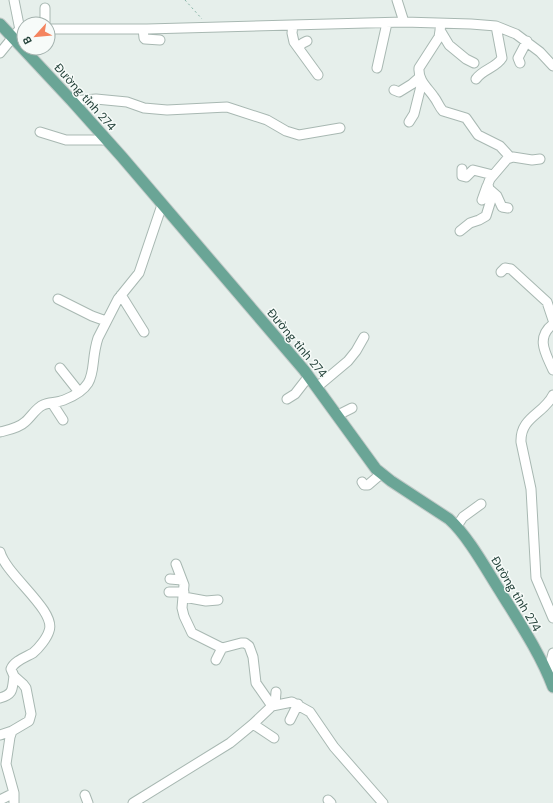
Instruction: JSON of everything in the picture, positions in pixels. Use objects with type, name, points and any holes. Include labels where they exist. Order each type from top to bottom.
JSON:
[{"type":"main road","name":"Đường tỉnh 274","points":[[0,24],[16,31]]},
{"type":"main road","name":"Đường tỉnh 274","points":[[37,56],[72,101],[309,376],[376,469],[457,526],[485,566],[548,673],[553,687]]},
{"type":"street","points":[[14,0],[16,16]]},
{"type":"street","points":[[397,0],[404,22]]},
{"type":"street","points":[[45,8],[45,16]]},
{"type":"street","points":[[56,29],[143,29],[404,22],[440,27],[496,26],[516,34],[527,41],[552,62]]},
{"type":"street","points":[[378,68],[387,23]]},
{"type":"street","points":[[293,25],[292,34],[294,42],[318,75]]},
{"type":"street","points":[[476,79],[480,73],[499,62],[502,58],[496,26]]},
{"type":"street","points":[[440,27],[449,45],[466,59],[474,63]]},
{"type":"street","points":[[440,27],[440,37],[421,64],[419,73],[421,80],[444,111],[466,118],[478,135],[500,146],[510,157],[532,160],[540,159]]},
{"type":"street","points":[[143,29],[145,39],[160,40]]},
{"type":"street","points":[[0,53],[16,35]]},
{"type":"street","points":[[298,47],[307,41]]},
{"type":"street","points":[[520,63],[518,58],[527,41]]},
{"type":"street","points":[[394,90],[399,92],[421,80]]},
{"type":"street","points":[[409,122],[414,114],[421,80]]},
{"type":"street","points":[[72,101],[96,99],[127,102],[144,108],[167,110],[227,107],[267,120],[286,131],[299,135],[340,128]]},
{"type":"street","points":[[40,132],[66,140],[107,140]]},
{"type":"street","points":[[482,200],[493,175],[510,157]]},
{"type":"street","points":[[462,169],[462,176],[464,177],[466,177],[473,170],[493,175]]},
{"type":"street","points":[[488,187],[497,196],[502,207],[508,208]]},
{"type":"street","points":[[460,231],[470,222],[479,220],[486,216],[491,200],[488,187]]},
{"type":"street","points":[[0,432],[20,426],[43,404],[64,400],[79,392],[90,381],[93,373],[96,344],[106,321],[122,295],[139,273],[162,206]]},
{"type":"street","points":[[501,272],[505,268],[512,269],[547,302],[553,320]]},
{"type":"street","points":[[122,295],[144,332]]},
{"type":"street","points":[[58,299],[92,316],[106,321]]},
{"type":"street","points":[[553,324],[548,328],[544,335],[543,343],[553,370]]},
{"type":"street","points":[[317,387],[348,361],[364,337]]},
{"type":"street","points":[[60,368],[79,392]]},
{"type":"street","points":[[287,399],[295,394],[309,376]]},
{"type":"street","points":[[552,400],[526,423],[520,435],[531,489],[536,578],[553,618]]},
{"type":"street","points":[[52,403],[63,420]]},
{"type":"street","points":[[338,415],[352,408]]},
{"type":"street","points":[[362,482],[364,486],[368,485],[382,473]]},
{"type":"street","points":[[457,526],[463,517],[481,504]]},
{"type":"street","points":[[0,552],[6,566],[43,608],[50,622],[48,635],[36,650],[12,666],[11,669],[14,676],[26,688],[31,718],[29,721],[12,732],[0,734]]},
{"type":"street","points":[[176,564],[182,580],[184,595],[182,608],[192,633],[222,648],[241,643],[245,643],[249,646],[253,657],[256,683],[274,705]]},
{"type":"street","points":[[170,578],[182,580]]},
{"type":"street","points":[[169,592],[206,601],[218,600]]},
{"type":"street","points":[[216,660],[222,648]]},
{"type":"street","points":[[548,673],[553,653]]},
{"type":"street","points":[[0,698],[8,696],[10,693],[14,676]]},
{"type":"street","points":[[274,705],[276,692]]},
{"type":"street","points":[[133,803],[224,748],[274,705],[292,702],[310,712],[334,747],[383,803]]},
{"type":"street","points":[[290,720],[298,704]]},
{"type":"street","points":[[253,724],[274,738]]},
{"type":"street","points":[[12,732],[10,734],[6,764],[14,793],[14,803]]},
{"type":"street","points":[[0,800],[14,793]]},
{"type":"path","points":[[185,0],[209,27]]}]
